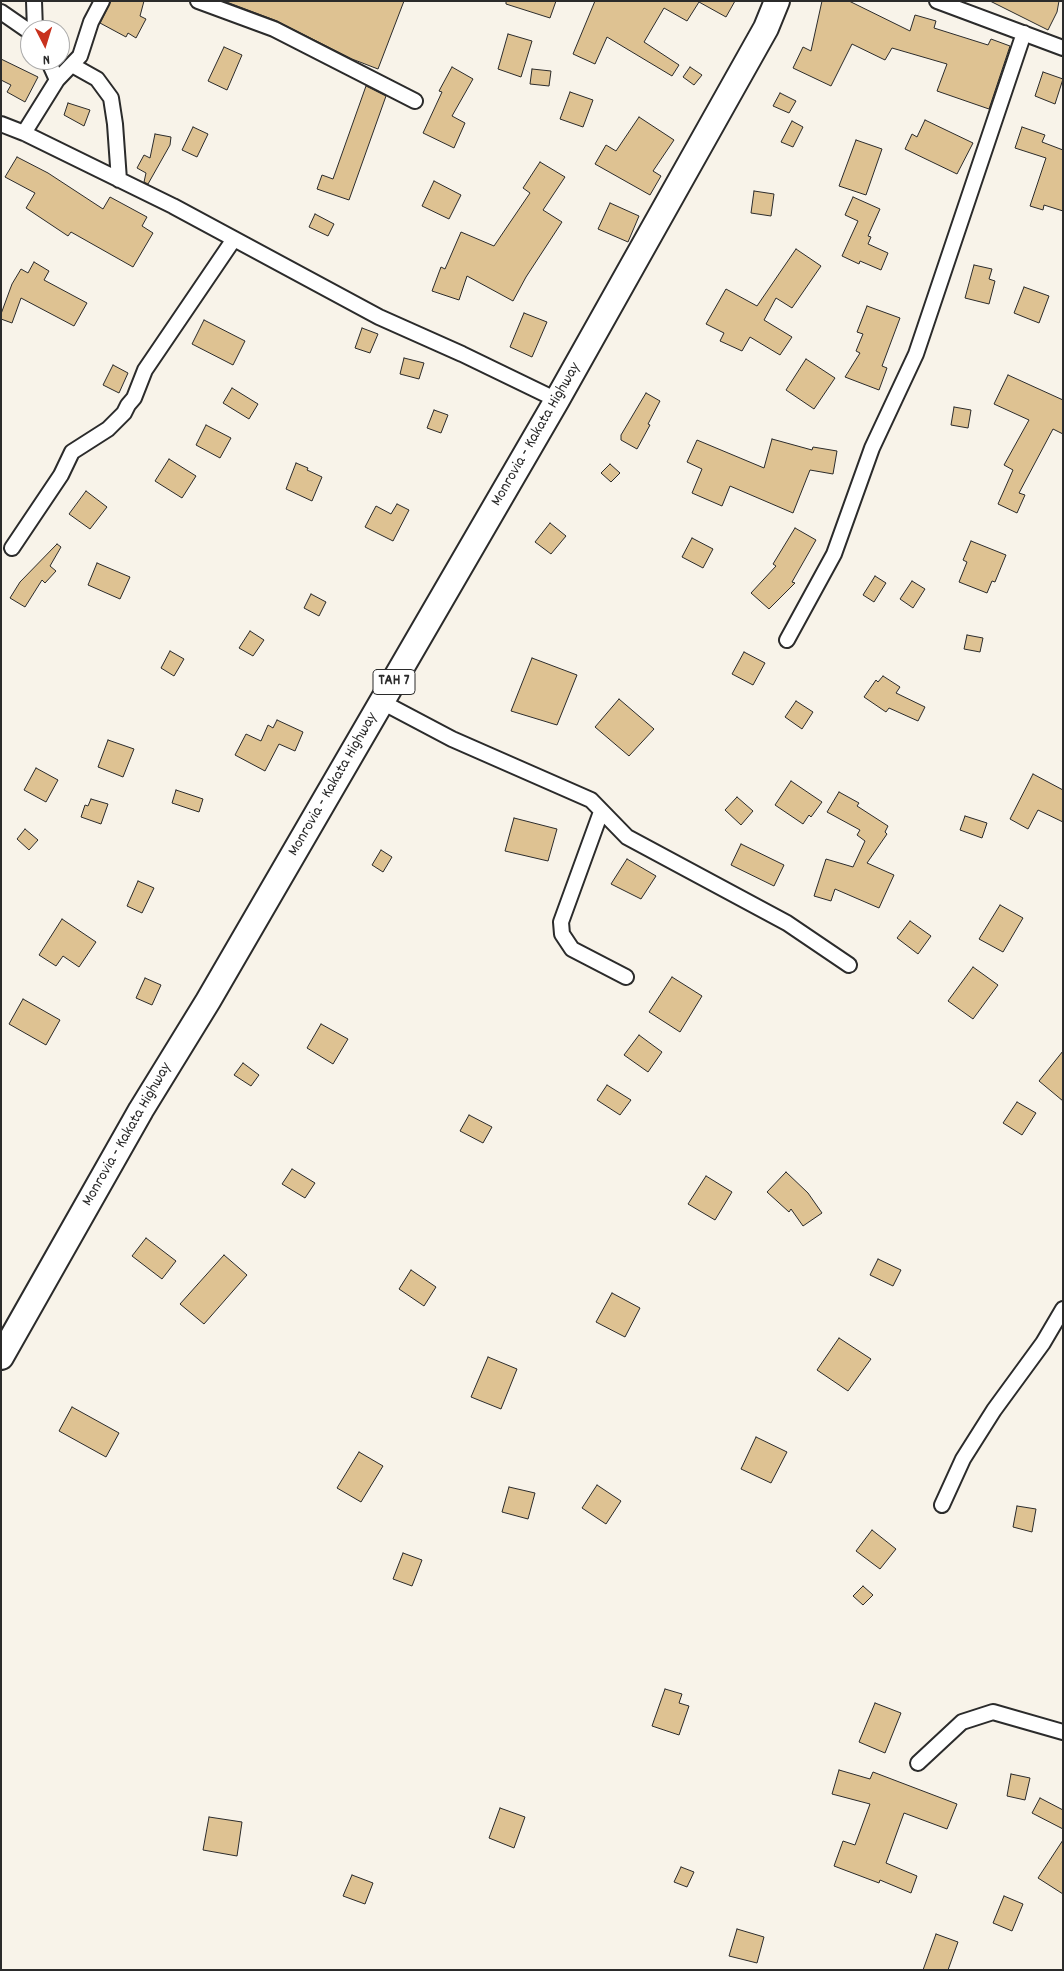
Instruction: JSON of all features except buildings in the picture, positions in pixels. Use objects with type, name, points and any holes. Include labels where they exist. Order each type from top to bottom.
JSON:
[{"type":"highway","name":"Monrovia - Kakata Highway","points":[[1,1357],[141,1110],[208,1000],[558,400],[766,28],[777,1]]},
{"type":"street","points":[[34,1],[35,20]]},
{"type":"street","points":[[24,133],[57,80],[80,56],[91,22],[102,1]]},
{"type":"street","points":[[198,1],[274,29],[415,101]]},
{"type":"street","points":[[937,1],[1063,48]]},
{"type":"street","points":[[1,12],[20,25]]},
{"type":"street","points":[[787,640],[834,554],[872,448],[916,354],[1024,33]]},
{"type":"street","points":[[72,65],[97,79],[111,98],[119,180]]},
{"type":"street","points":[[52,70],[57,80]]},
{"type":"street","points":[[1,124],[24,133],[119,180],[379,317],[558,400]]},
{"type":"street","points":[[12,548],[60,475],[72,452],[108,428],[124,413],[134,398],[145,370],[234,239]]},
{"type":"street","points":[[382,702],[452,739],[591,800],[627,837],[787,923],[848,966]]},
{"type":"street","points":[[601,812],[561,922],[562,934],[572,949],[626,977]]},
{"type":"street","points":[[942,1505],[963,1459],[994,1410],[1043,1343],[1063,1309]]},
{"type":"street","points":[[918,1763],[962,1722],[993,1712],[1063,1732]]}]
